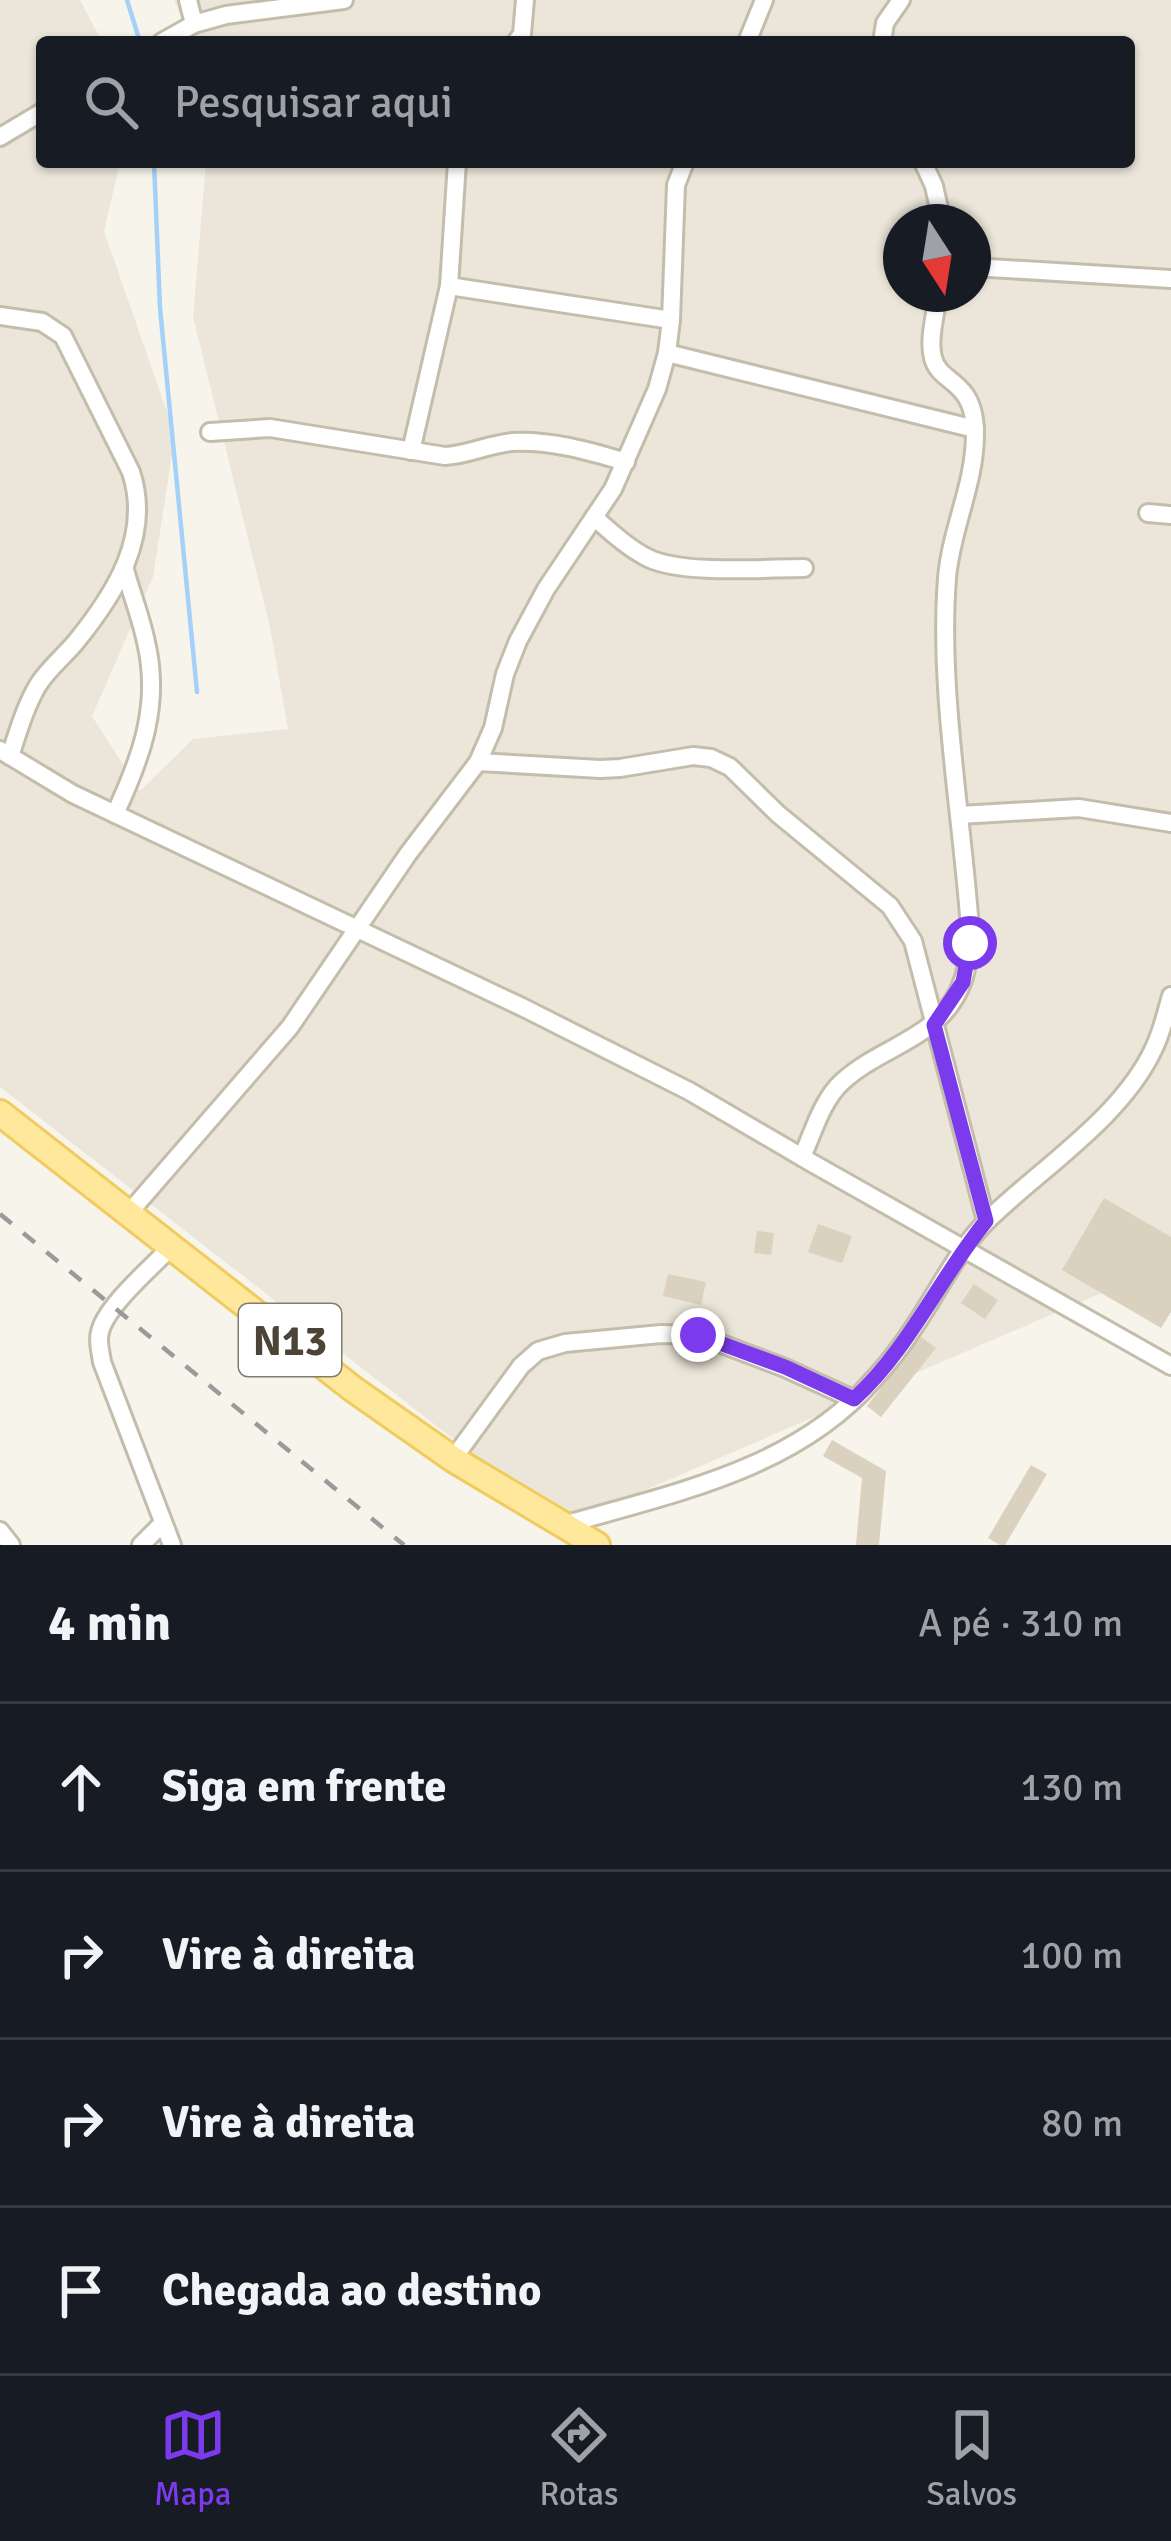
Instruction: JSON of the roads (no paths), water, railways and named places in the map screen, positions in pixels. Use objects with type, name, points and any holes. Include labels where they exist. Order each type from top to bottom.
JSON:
[{"type":"main road","name":"N13","points":[[0,1113],[353,1389],[453,1459],[597,1545]]},
{"type":"street","points":[[188,0],[194,24]]},
{"type":"street","points":[[173,36],[194,24],[241,12],[344,0]]},
{"type":"street","points":[[520,36],[525,0]]},
{"type":"street","points":[[749,36],[764,0]]},
{"type":"street","points":[[883,36],[885,23],[901,0]]},
{"type":"street","points":[[0,137],[36,116]]},
{"type":"street","points":[[411,452],[449,286],[458,168]]},
{"type":"street","points":[[128,1214],[290,1027],[478,762],[518,641],[546,589],[613,489],[658,389],[671,320],[676,185],[683,168]]},
{"type":"street","points":[[925,168],[938,204]]},
{"type":"street","points":[[991,268],[1171,279]]},
{"type":"street","points":[[449,286],[671,320]]},
{"type":"street","points":[[802,1157],[840,1084],[934,1025],[963,982],[970,943],[947,679],[947,573],[973,462],[975,429],[963,392],[933,362],[936,312]]},
{"type":"street","points":[[2,320],[42,322],[63,336],[131,472],[139,508],[125,570],[81,634],[41,680],[5,753],[73,794],[689,1090],[1171,1366]]},
{"type":"street","points":[[667,353],[975,429]]},
{"type":"street","points":[[210,432],[270,428],[445,456],[514,442],[580,448],[626,462]]},
{"type":"street","points":[[1148,513],[1171,515]]},
{"type":"street","points":[[594,517],[652,560],[685,566],[803,568]]},
{"type":"street","points":[[115,814],[139,762],[150,695],[148,647],[125,570]]},
{"type":"street","points":[[478,762],[620,768],[693,756],[711,758],[730,767],[778,814],[890,906],[913,941],[986,1221]]},
{"type":"street","points":[[960,815],[1079,808],[1171,823]]},
{"type":"street","points":[[564,1525],[739,1471],[790,1447],[854,1399],[911,1333],[986,1221],[1117,1102],[1154,1049],[1171,996]]},
{"type":"street","points":[[1154,1049],[1171,1060]]},
{"type":"street","points":[[170,1247],[113,1309],[100,1330],[99,1344],[172,1545]]},
{"type":"street","points":[[453,1459],[520,1366],[538,1351],[565,1343],[698,1335],[854,1399]]},
{"type":"street","points":[[140,1545],[163,1523]]},
{"type":"street","points":[[0,1531],[11,1545]]},
{"type":"waterway","points":[[127,0],[138,36]]},
{"type":"waterway","points":[[154,168],[160,308],[197,692]]},
{"type":"railway","points":[[0,1214],[404,1545]]}]
